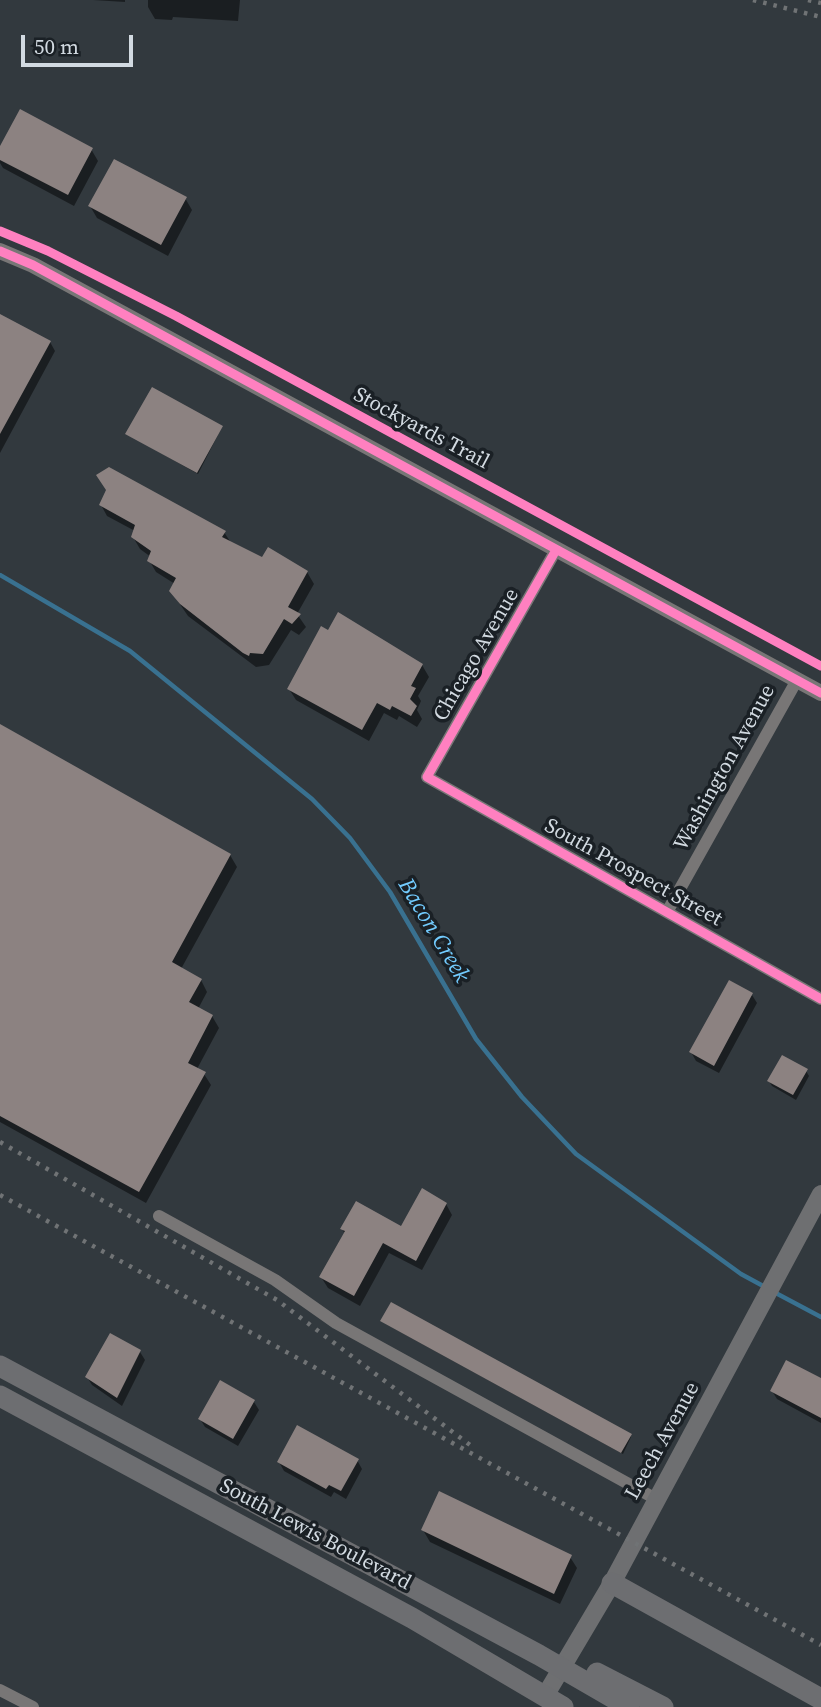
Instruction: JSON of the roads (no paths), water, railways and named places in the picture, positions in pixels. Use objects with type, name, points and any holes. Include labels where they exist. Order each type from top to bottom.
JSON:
[{"type":"main road","name":"Leech Avenue","points":[[549,1703],[561,1667],[612,1583],[821,1194]]},
{"type":"main road","name":"South Lewis Boulevard","points":[[0,1366],[561,1667],[629,1707]]},
{"type":"main road","name":"South Lewis Boulevard","points":[[0,1396],[412,1618],[549,1703]]},
{"type":"main road","points":[[612,1583],[821,1699]]},
{"type":"main road","points":[[561,1667],[593,1671],[663,1707]]},
{"type":"street","points":[[0,251],[20,258],[821,693]]},
{"type":"street","name":"Chicago Avenue","points":[[427,777],[556,550]]},
{"type":"street","name":"Washington Avenue","points":[[667,912],[797,680]]},
{"type":"street","name":"South Prospect Street","points":[[427,777],[821,999]]},
{"type":"street","points":[[159,1216],[275,1280],[336,1323],[656,1499]]},
{"type":"street","points":[[0,1690],[33,1707]]},
{"type":"waterway","name":"Bacon Creek","points":[[0,575],[130,651],[312,799],[350,838],[390,892],[476,1039],[522,1097],[576,1154],[741,1274],[765,1287]]},
{"type":"waterway","name":"Bacon Creek","points":[[772,1291],[821,1317]]},
{"type":"railway","points":[[753,0],[821,17]]},
{"type":"railway","points":[[808,0],[821,3]]},
{"type":"railway","points":[[0,1142],[277,1300],[470,1445]]},
{"type":"railway","points":[[0,1195],[821,1645]]}]
